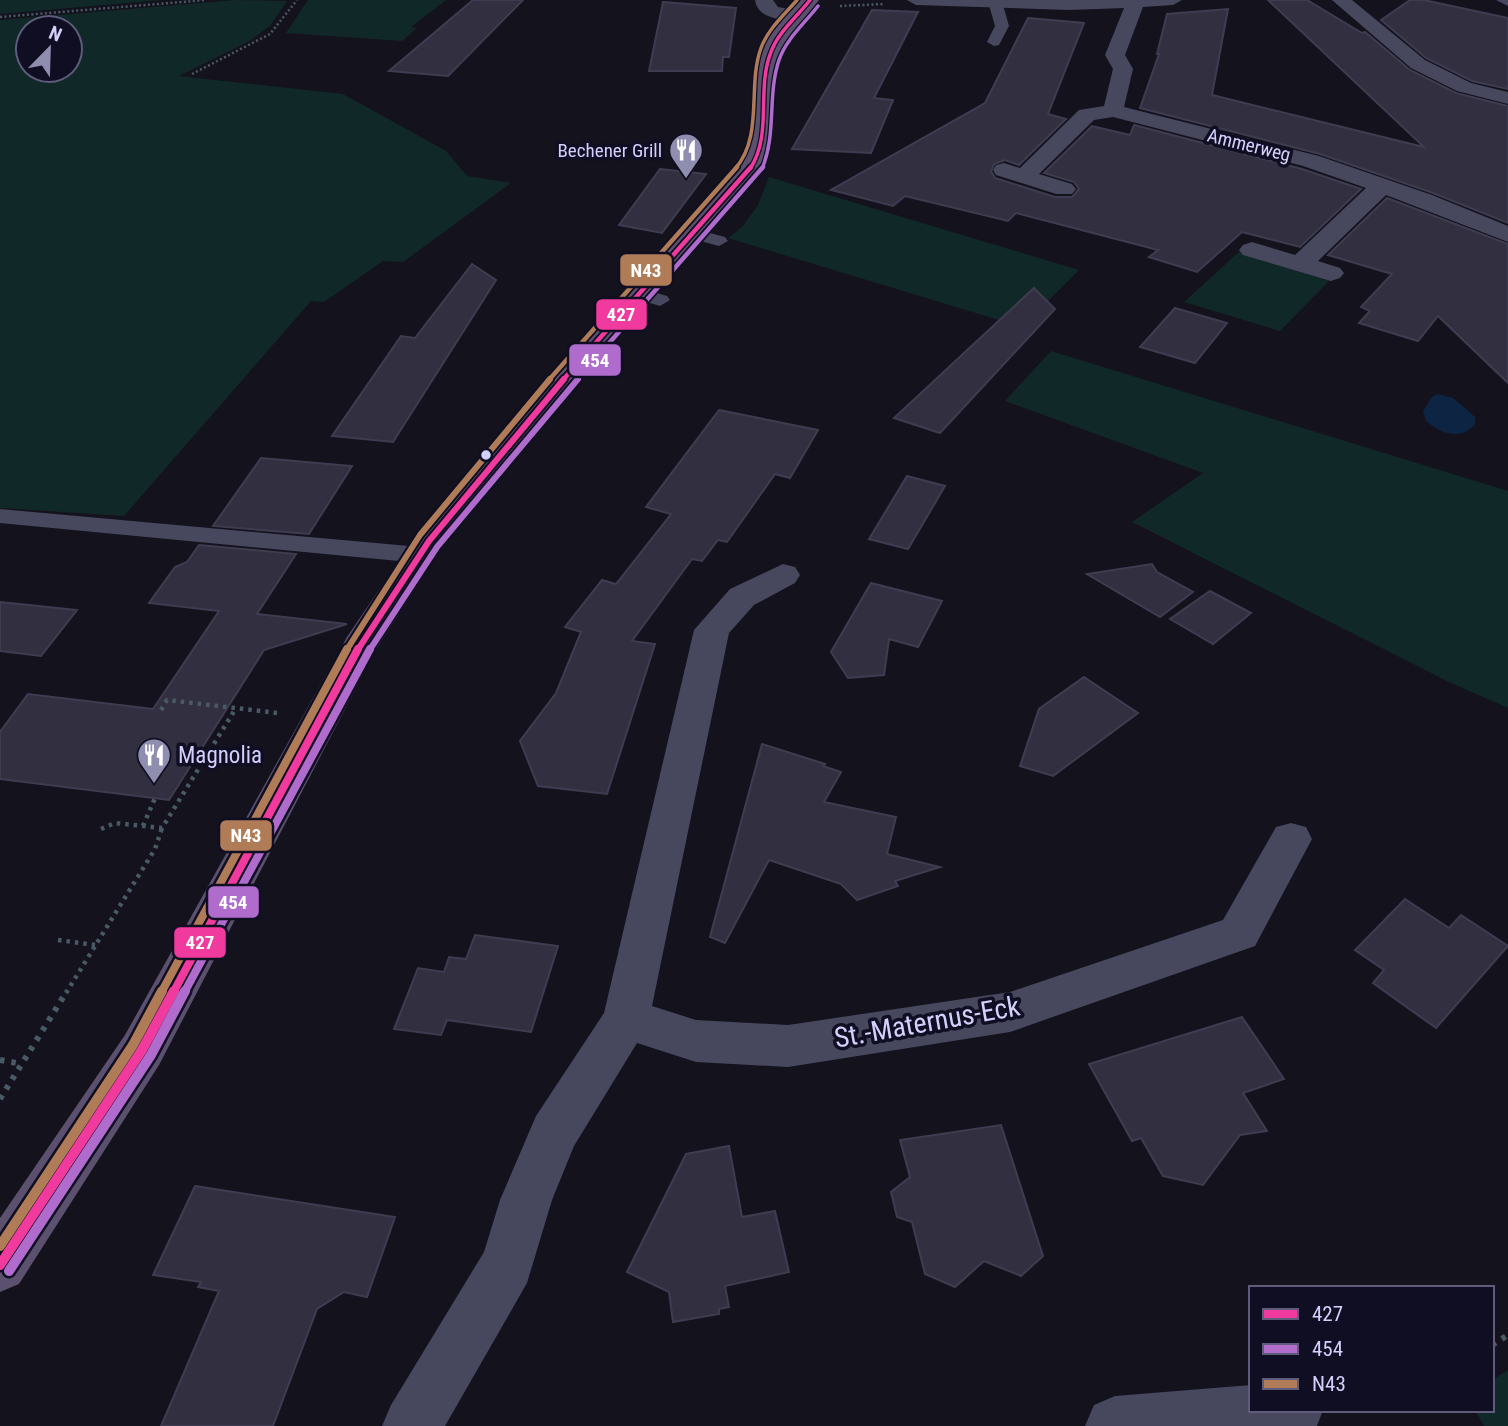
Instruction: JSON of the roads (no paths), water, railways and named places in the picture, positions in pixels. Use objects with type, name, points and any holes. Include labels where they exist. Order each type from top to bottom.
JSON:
[{"type":"main road","points":[[0,1265],[142,1050],[340,682],[420,555],[503,448],[707,238],[738,184],[761,151],[767,128],[767,71],[771,53],[780,36],[805,8]]},
{"type":"street","points":[[764,0],[765,6],[773,12],[805,8]]},
{"type":"street","points":[[920,0],[996,5],[1135,4],[1171,0]]},
{"type":"street","points":[[1341,0],[1418,64],[1464,87],[1508,98]]},
{"type":"street","points":[[1064,189],[1013,172],[1087,115],[1114,111],[1123,69],[1115,55],[1135,4]]},
{"type":"street","name":"Ammerweg","points":[[1114,111],[1311,161],[1382,185],[1508,235]]},
{"type":"street","points":[[1300,264],[1382,185]]},
{"type":"street","points":[[1252,250],[1331,273]]},
{"type":"street","points":[[412,1426],[508,1264],[526,1200],[554,1133],[626,1019],[712,631],[742,597],[783,575]]},
{"type":"street","name":"St.-Maternus-Eck","points":[[626,1019],[696,1041],[788,1046],[1010,1012],[1239,933],[1290,839]]},
{"type":"street","points":[[1115,1426],[1272,1412]]},
{"type":"lane","points":[[994,42],[1002,26],[996,5]]},
{"type":"lane","points":[[0,516],[420,555]]},
{"type":"water","points":[[1438,394],[1453,398],[1475,417],[1475,424],[1464,433],[1451,434],[1426,421],[1423,411],[1432,397]]},
{"type":"place","name":"Bechener Grill","points":[[686,180]]},
{"type":"place","name":"Magnolia","points":[[154,785]]}]
